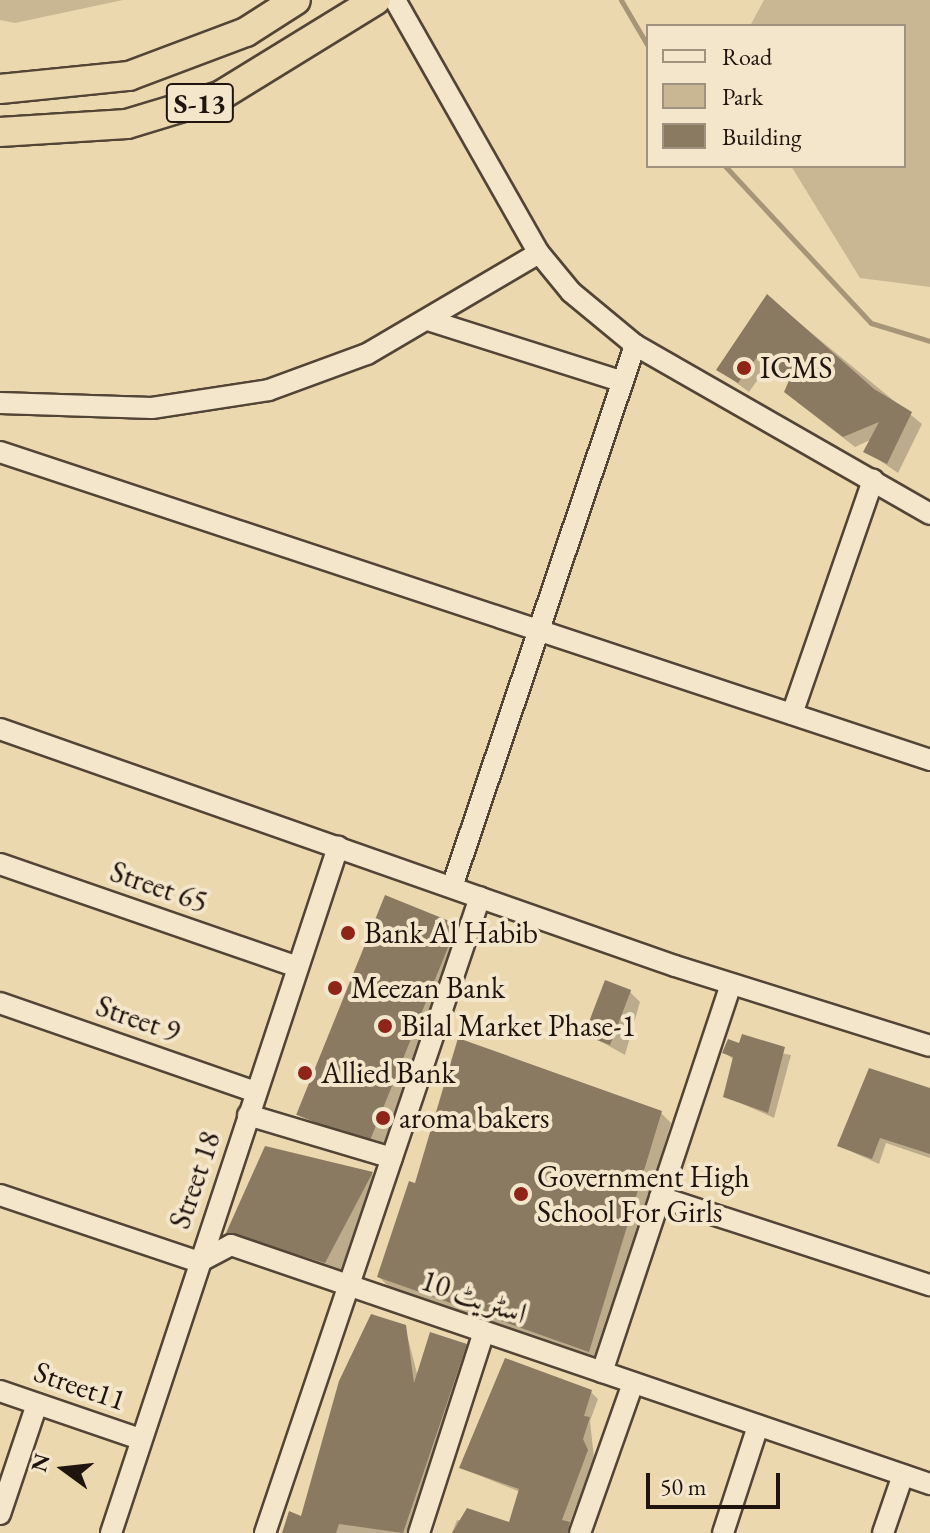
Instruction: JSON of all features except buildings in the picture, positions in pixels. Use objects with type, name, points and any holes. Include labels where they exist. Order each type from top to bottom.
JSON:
[{"type":"highway","name":"S-13","points":[[0,89],[129,76],[246,32],[296,0]]},
{"type":"highway","name":"S-13","points":[[0,132],[127,124],[220,96],[376,0]]},
{"type":"street","points":[[395,0],[539,253],[571,292],[635,345],[930,514]]},
{"type":"street","points":[[0,403],[152,408],[269,390],[431,321],[539,253]]},
{"type":"street","points":[[431,321],[623,382]]},
{"type":"street","points":[[452,887],[635,345]]},
{"type":"street","points":[[0,452],[930,760]]},
{"type":"street","points":[[792,714],[873,480]]},
{"type":"street","points":[[0,729],[731,985],[930,1046]]},
{"type":"street","name":"Street 18","points":[[111,1533],[338,847]]},
{"type":"street","name":"Street 65","points":[[0,864],[298,967]]},
{"type":"street","points":[[265,1533],[480,897]]},
{"type":"street","points":[[602,1372],[731,985]]},
{"type":"street","name":"Street 9","points":[[0,1003],[256,1092]]},
{"type":"street","points":[[248,1115],[392,1158]]},
{"type":"street","points":[[0,1195],[199,1262]]},
{"type":"street","points":[[660,1197],[930,1285]]},
{"type":"street","name":"اسٹریٹ 10","points":[[199,1262],[231,1245],[930,1484]]},
{"type":"street","points":[[419,1533],[484,1332]]},
{"type":"street","points":[[580,1533],[633,1383]]},
{"type":"street","name":"Street11","points":[[0,1391],[140,1439]]},
{"type":"street","points":[[0,1514],[37,1404]]},
{"type":"street","points":[[723,1533],[758,1426]]},
{"type":"street","points":[[883,1533],[903,1475]]},
{"type":"green space","points":[[0,0],[123,0],[15,23],[0,20]]},
{"type":"green space","points":[[764,0],[930,0],[930,287],[860,278],[792,168],[906,168],[906,24],[751,24]]},
{"type":"waterway","points":[[621,0],[646,43]]},
{"type":"waterway","points":[[727,168],[871,323],[930,341]]},
{"type":"place","name":"ICMS","points":[[744,368]]},
{"type":"place","name":"Bank Al Habib","points":[[348,933]]},
{"type":"place","name":"Meezan Bank","points":[[335,988]]},
{"type":"place","name":"Bilal Market Phase-1","points":[[385,1026]]},
{"type":"place","name":"Allied Bank","points":[[305,1073]]},
{"type":"place","name":"aroma bakers","points":[[383,1118]]},
{"type":"place","name":"Government High School For Girls","points":[[521,1194]]}]
